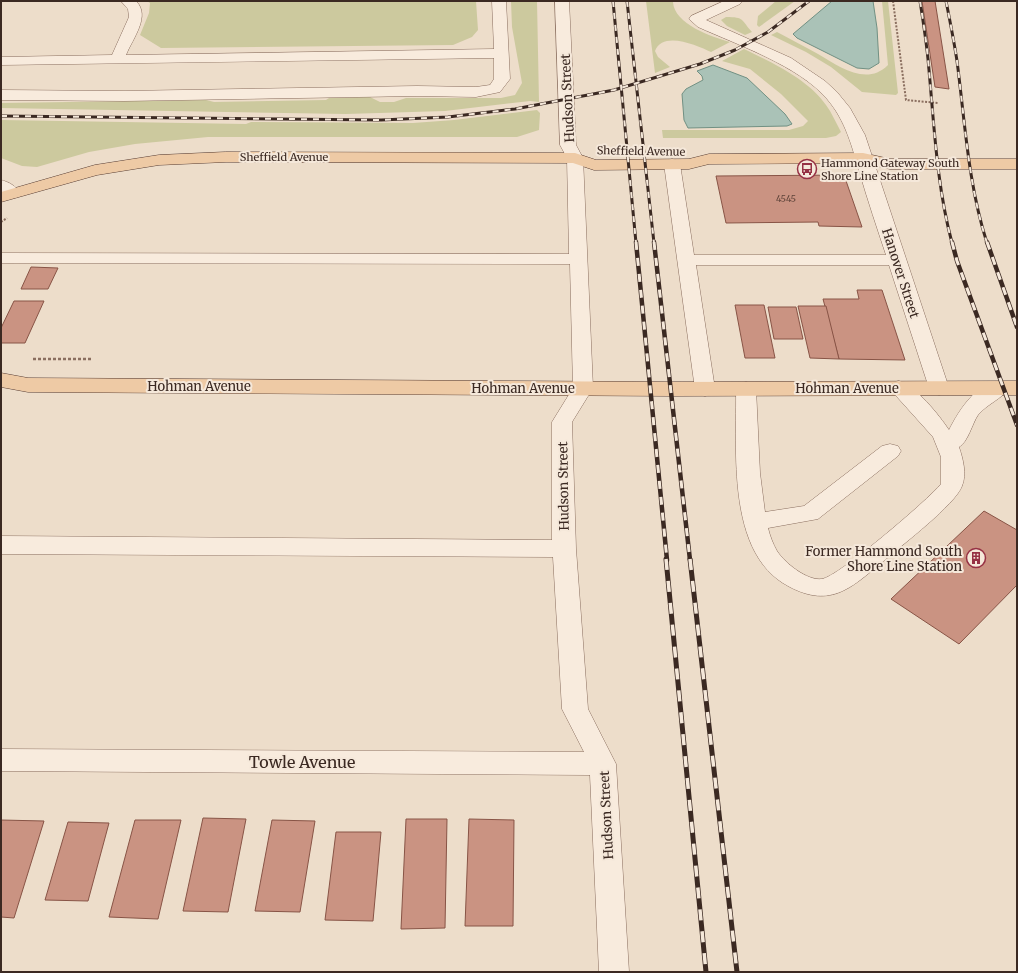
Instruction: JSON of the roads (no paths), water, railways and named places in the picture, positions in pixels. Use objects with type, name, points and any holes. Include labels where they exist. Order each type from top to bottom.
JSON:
[{"type":"main road","name":"Sheffield Avenue","points":[[575,158],[592,150],[686,150],[709,158]]},
{"type":"main road","name":"Sheffield Avenue","points":[[863,158],[885,150],[1017,150]]},
{"type":"main road","name":"Sheffield Avenue","points":[[5,191],[95,170],[159,160],[226,157],[575,158],[594,165],[689,164],[709,158],[863,158],[890,164],[1017,164]]},
{"type":"main road","name":"Hohman Avenue","points":[[1,380],[28,385],[705,389],[1008,388]]},
{"type":"main road","name":"Hohman Avenue","points":[[1,391],[28,385]]},
{"type":"street","points":[[117,59],[136,17],[135,8],[128,1]]},
{"type":"street","points":[[1,95],[124,96],[417,91],[476,92],[495,89],[502,79],[499,1]]},
{"type":"street","name":"Hudson Street","points":[[562,1],[568,145],[575,158],[583,388],[562,422],[564,549],[575,709],[603,764],[614,972]]},
{"type":"street","name":"Hanover Street","points":[[735,1],[696,19],[703,24],[786,61],[820,84],[832,95],[844,111],[857,135],[896,260],[939,388]]},
{"type":"street","points":[[1,61],[502,52]]},
{"type":"street","points":[[672,164],[705,389]]},
{"type":"street","points":[[1,258],[579,259]]},
{"type":"street","points":[[686,260],[896,260]]},
{"type":"street","points":[[746,389],[750,484],[754,522],[766,554],[782,570],[816,597],[845,578],[925,513],[951,487],[953,469],[948,444],[943,439],[934,423],[899,388]]},
{"type":"street","points":[[948,444],[954,441],[968,414],[982,398],[1008,388]]},
{"type":"street","points":[[754,522],[810,513],[890,451]]},
{"type":"street","points":[[1,545],[564,549]]},
{"type":"street","name":"Towle Avenue","points":[[1,760],[603,764]]},
{"type":"railway","points":[[613,1],[621,88]]},
{"type":"railway","points":[[627,1],[636,83]]},
{"type":"railway","points":[[636,83],[700,64],[735,50],[768,32],[809,1]]},
{"type":"railway","points":[[920,1],[927,52],[942,198],[952,243]]},
{"type":"railway","points":[[946,1],[957,61],[971,176],[975,198],[987,243]]},
{"type":"railway","points":[[621,88],[636,83]]},
{"type":"railway","points":[[636,83],[654,243]]},
{"type":"railway","points":[[1,116],[381,120],[448,117],[515,109],[621,88]]},
{"type":"railway","points":[[621,88],[636,243]]},
{"type":"railway","points":[[636,242],[667,560]]},
{"type":"railway","points":[[654,242],[690,560]]},
{"type":"railway","points":[[952,242],[957,261],[1017,425]]},
{"type":"railway","points":[[987,242],[1017,327]]},
{"type":"railway","points":[[666,559],[706,972]]},
{"type":"railway","points":[[690,559],[737,972]]},
{"type":"place","name":"Hammond Gateway South Shore Line Station","points":[[807,169]]},
{"type":"place","name":"Former Hammond South Shore Line Station","points":[[976,558]]}]
